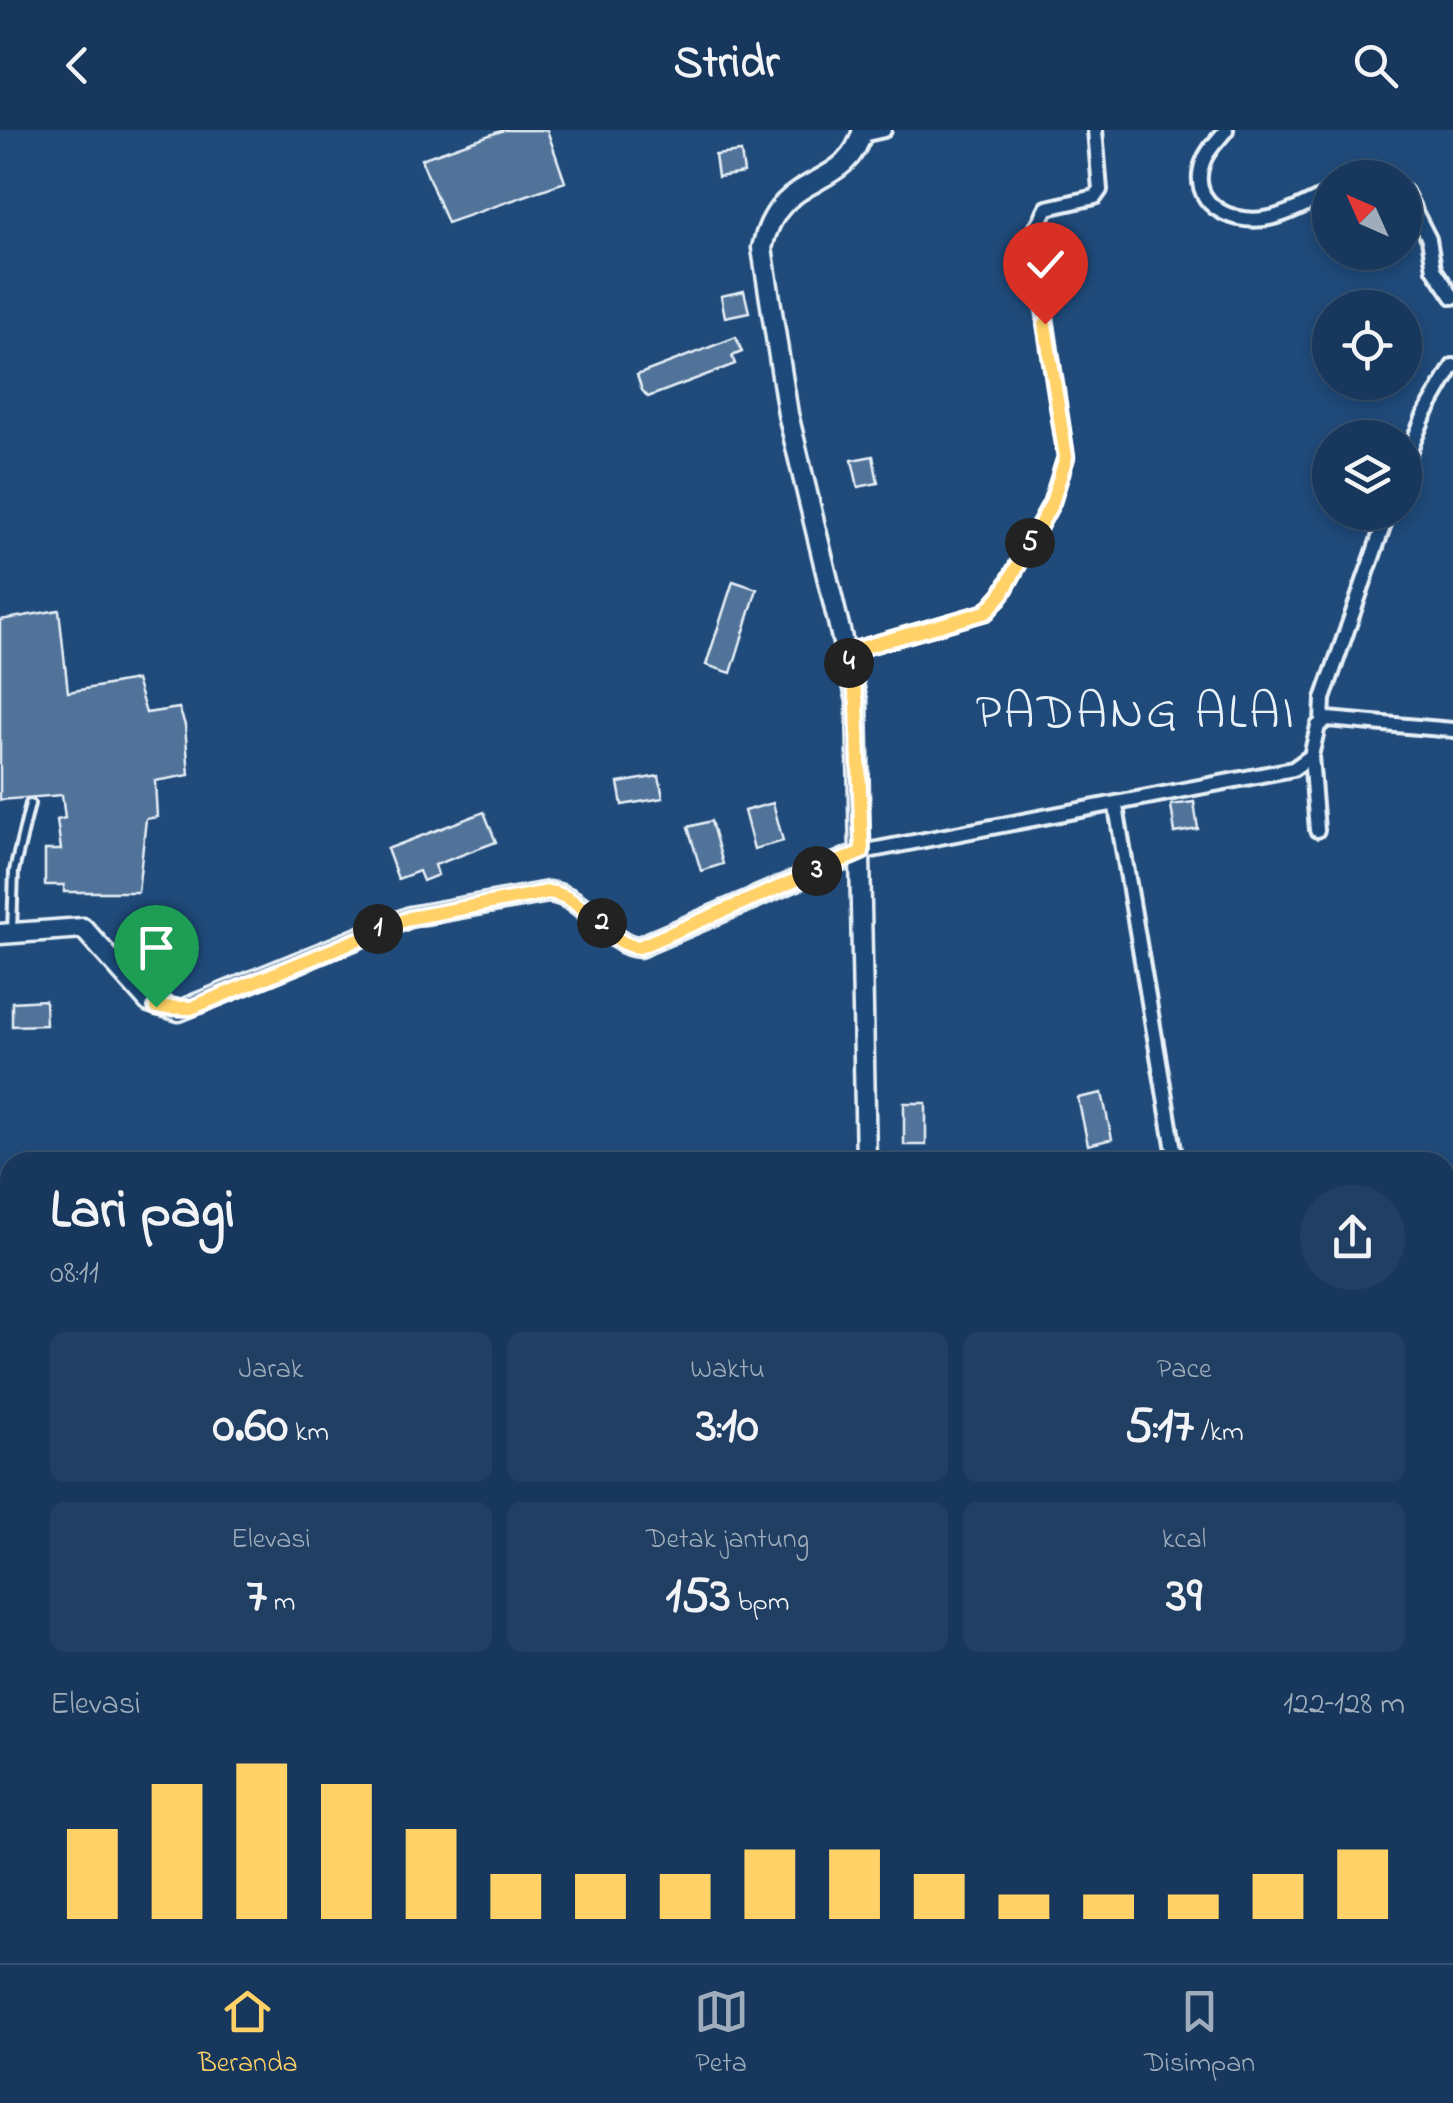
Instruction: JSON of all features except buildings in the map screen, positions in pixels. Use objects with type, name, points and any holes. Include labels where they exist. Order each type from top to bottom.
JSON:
[{"type":"street","points":[[866,1152],[857,702],[788,414],[762,248],[767,224],[783,198],[833,173],[848,159],[863,132],[884,130]]},
{"type":"street","points":[[847,652],[986,612],[1002,594],[1052,503],[1066,457],[1038,274],[1036,227],[1047,208],[1095,197],[1100,190],[1095,130]]},
{"type":"street","points":[[1226,130],[1204,158],[1201,173],[1204,195],[1216,210],[1230,217],[1266,219],[1312,200]]},
{"type":"street","points":[[1422,225],[1429,238],[1434,269],[1453,297]]},
{"type":"street","points":[[1422,421],[1453,366]]},
{"type":"street","points":[[1317,830],[1311,756],[1322,722],[1323,698],[1382,530]]},
{"type":"street","points":[[1322,722],[1453,730]]},
{"type":"street","points":[[6,934],[83,928],[149,1002],[179,1011],[410,918],[548,892],[570,896],[624,942],[639,947],[862,852],[1293,769],[1311,756]]},
{"type":"street","points":[[1116,806],[1174,1152]]},
{"type":"lane","points":[[6,934],[16,860],[30,804]]},
{"type":"district","name":"PADANG ALAI","points":[[1136,714]]},
{"type":"route","points":[[156,1007],[179,1011],[191,1008],[410,918],[548,892],[570,896],[624,942],[639,947],[862,852],[857,702],[847,652],[986,612],[1002,594],[1052,503],[1066,457],[1045,324]]}]
